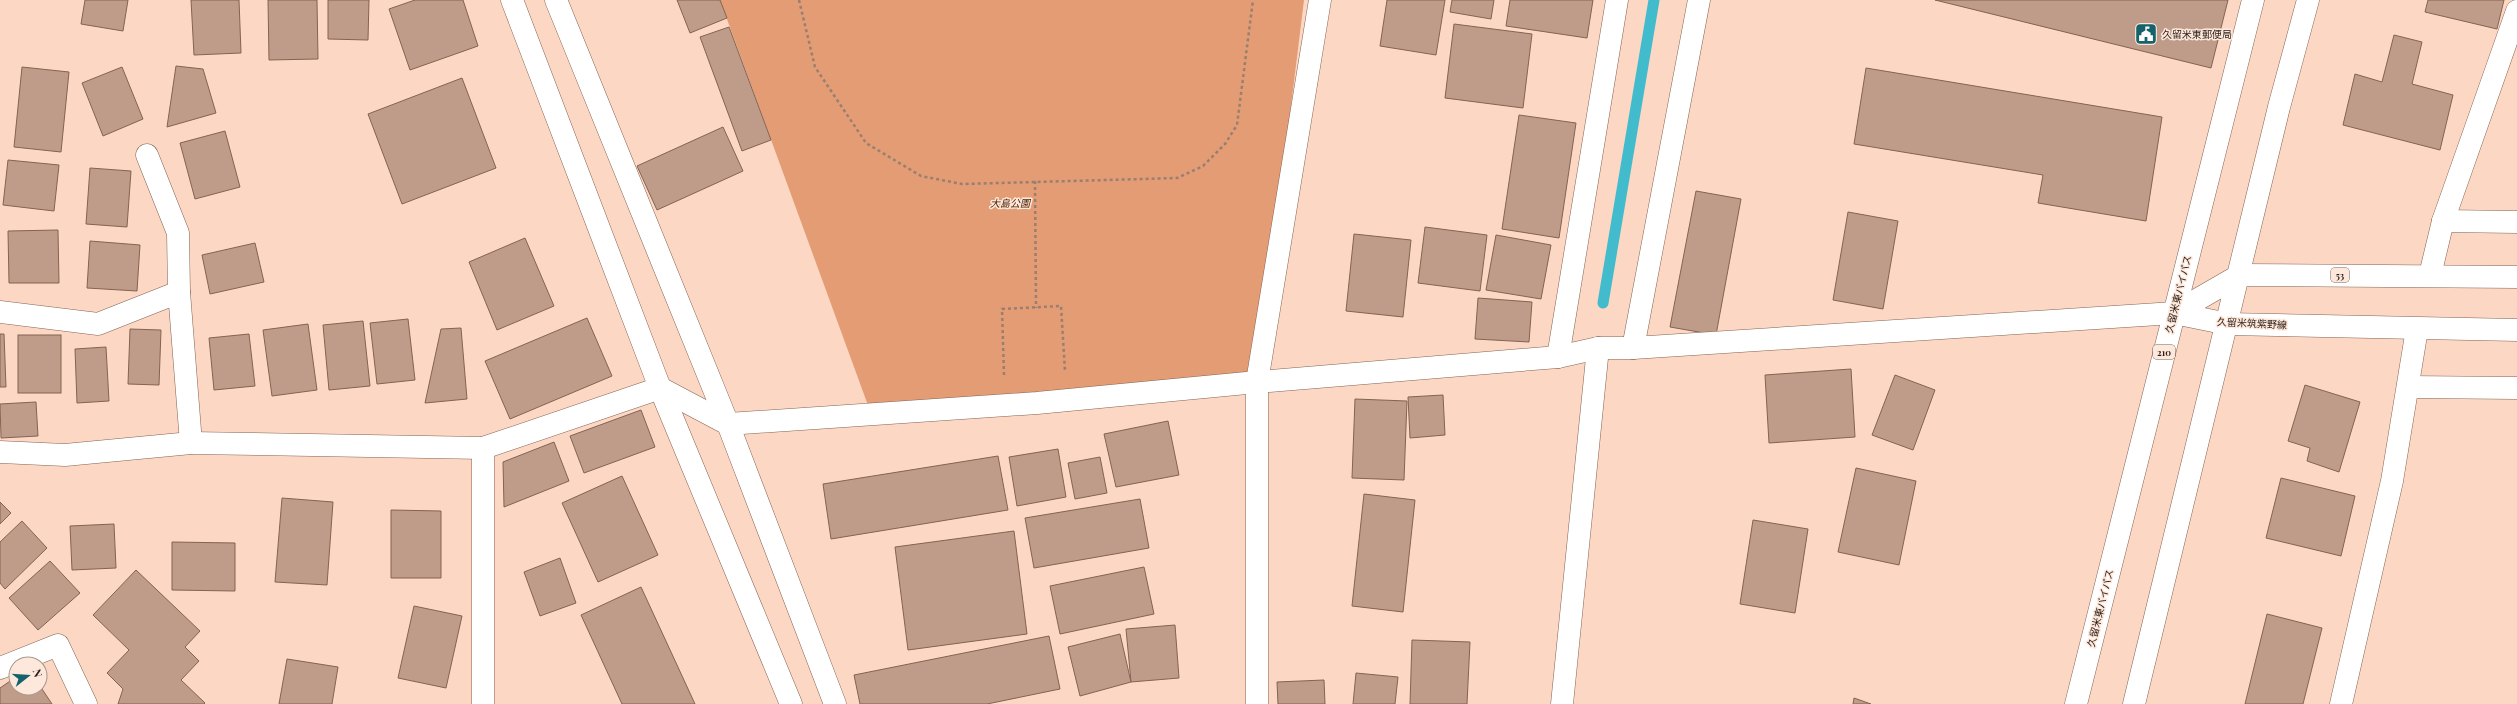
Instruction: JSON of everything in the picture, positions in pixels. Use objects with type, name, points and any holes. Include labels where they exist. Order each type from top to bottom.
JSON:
[{"type":"main road","points":[[512,0],[660,388],[791,704]]},
{"type":"main road","points":[[556,0],[728,424],[835,704]]},
{"type":"main road","points":[[1257,704],[1257,382],[1320,0]]},
{"type":"main road","points":[[1558,357],[1617,0]]},
{"type":"main road","points":[[1633,348],[1699,0]]},
{"type":"main road","name":"久留米東バイパス","points":[[2076,704],[2252,0]]},
{"type":"main road","points":[[2134,704],[2228,324],[2279,107],[2308,0]]},
{"type":"main road","points":[[2430,275],[2444,221],[2517,11]]},
{"type":"main road","points":[[147,155],[178,233],[179,292],[191,443]]},
{"type":"main road","points":[[2444,221],[2517,222]]},
{"type":"main road","points":[[0,452],[65,455],[191,443],[483,448],[660,388],[728,424],[1037,403],[1257,382],[1558,357],[1598,348],[1633,348],[2174,313],[2240,274]]},
{"type":"main road","name":"53","points":[[2240,274],[2517,277]]},
{"type":"main road","points":[[0,312],[98,324],[179,292]]},
{"type":"main road","name":"久留米筑紫野線","points":[[2174,313],[2228,324],[2517,330]]},
{"type":"main road","points":[[2341,704],[2392,481],[2417,329]]},
{"type":"main road","points":[[1562,704],[1598,348]]},
{"type":"main road","points":[[2408,387],[2517,388]]},
{"type":"main road","points":[[483,448],[483,704]]},
{"type":"main road","points":[[0,668],[58,645],[86,704]]},
{"type":"path","points":[[798,0],[814,67],[866,143],[922,176],[962,184],[1177,178],[1203,166],[1225,144],[1237,125],[1253,0]]},
{"type":"path","points":[[1035,181],[1036,308]]},
{"type":"path","points":[[1012,376],[1004,376],[1002,309],[1061,306],[1066,372],[1058,372]]},
{"type":"green space","name":"大島公園","points":[[720,0],[1304,0],[1257,382],[873,419]]},
{"type":"building","points":[[85,0],[128,0],[123,31],[81,24]]},
{"type":"building","points":[[191,0],[239,0],[241,53],[194,55]]},
{"type":"building","points":[[268,0],[317,0],[318,59],[269,60]]},
{"type":"building","points":[[328,0],[369,0],[368,40],[328,39]]},
{"type":"building","points":[[415,0],[463,0],[478,46],[410,70],[389,9]]},
{"type":"building","points":[[677,0],[720,0],[727,18],[690,33]]},
{"type":"building","points":[[1387,0],[1445,0],[1436,55],[1380,46]]},
{"type":"building","points":[[1452,0],[1494,0],[1491,19],[1450,12]]},
{"type":"building","points":[[1510,0],[1593,0],[1587,38],[1506,26]]},
{"type":"building","name":"久留米東郵便局","points":[[1935,0],[2228,0],[2211,68]]},
{"type":"building","points":[[2428,0],[2504,0],[2497,29],[2425,12]]},
{"type":"building","points":[[1454,24],[1532,34],[1523,108],[1445,98]]},
{"type":"building","points":[[729,27],[771,140],[742,151],[700,37]]},
{"type":"building","points":[[2394,35],[2422,42],[2412,84],[2453,95],[2440,150],[2343,125],[2355,74],[2382,82]]},
{"type":"building","points":[[176,66],[203,69],[216,113],[167,127]]},
{"type":"building","points":[[22,67],[69,72],[61,152],[14,147]]},
{"type":"building","points":[[122,67],[143,119],[103,136],[82,83]]},
{"type":"building","points":[[1866,68],[2162,117],[2146,221],[2038,203],[2043,175],[1854,144]]},
{"type":"building","points":[[462,78],[496,168],[402,204],[368,114]]},
{"type":"building","points":[[1519,115],[1576,123],[1559,238],[1502,229]]},
{"type":"building","points":[[723,127],[743,171],[657,210],[637,166]]},
{"type":"building","points":[[225,131],[240,187],[195,199],[180,143]]},
{"type":"building","points":[[8,160],[59,165],[54,211],[3,205]]},
{"type":"building","points":[[90,168],[131,171],[127,227],[86,224]]},
{"type":"building","points":[[1696,191],[1741,199],[1716,335],[1670,327]]},
{"type":"building","points":[[1848,212],[1898,221],[1883,309],[1833,300]]},
{"type":"building","points":[[1425,227],[1487,235],[1480,291],[1418,283]]},
{"type":"building","points":[[58,230],[59,283],[9,283],[8,231]]},
{"type":"building","points":[[1354,234],[1411,240],[1403,317],[1346,311]]},
{"type":"building","points":[[1496,235],[1551,245],[1541,299],[1486,290]]},
{"type":"building","points":[[525,238],[554,306],[497,330],[469,262]]},
{"type":"building","points":[[90,241],[140,245],[137,291],[87,288]]},
{"type":"building","points":[[255,243],[264,282],[210,294],[202,255]]},
{"type":"building","points":[[1478,298],[1532,302],[1529,342],[1475,339]]},
{"type":"building","points":[[587,318],[612,376],[510,419],[485,361]]},
{"type":"building","points":[[408,319],[415,380],[377,384],[370,323]]},
{"type":"building","points":[[363,321],[370,386],[329,390],[323,325]]},
{"type":"building","points":[[308,324],[317,390],[272,396],[263,330]]},
{"type":"building","points":[[461,328],[467,399],[425,403],[441,329]]},
{"type":"building","points":[[130,329],[161,330],[159,385],[128,384]]},
{"type":"building","points":[[0,334],[4,334],[6,387],[0,387]]},
{"type":"building","points":[[249,334],[255,386],[214,390],[209,338]]},
{"type":"building","points":[[18,335],[61,335],[61,393],[18,393]]},
{"type":"building","points":[[106,347],[109,401],[77,403],[75,349]]},
{"type":"building","points":[[1851,369],[1855,437],[1769,443],[1765,375]]},
{"type":"building","points":[[1895,375],[1935,390],[1913,450],[1872,435]]},
{"type":"building","points":[[2305,385],[2360,402],[2339,472],[2307,461],[2310,448],[2288,441]]},
{"type":"building","points":[[1443,395],[1445,435],[1410,438],[1408,397]]},
{"type":"building","points":[[1355,399],[1407,401],[1404,480],[1352,478]]},
{"type":"building","points":[[36,402],[38,436],[1,438],[0,404]]},
{"type":"building","points":[[641,410],[655,447],[584,473],[570,436]]},
{"type":"building","points":[[1168,421],[1179,475],[1116,487],[1104,434]]},
{"type":"building","points":[[554,442],[569,481],[504,507],[503,462]]},
{"type":"building","points":[[1058,449],[1066,497],[1017,506],[1009,457]]},
{"type":"building","points":[[998,456],[1008,510],[831,539],[823,484]]},
{"type":"building","points":[[1100,457],[1107,493],[1075,499],[1068,463]]},
{"type":"building","points":[[1856,468],[1916,481],[1899,565],[1838,552]]},
{"type":"building","points":[[622,476],[658,555],[598,582],[562,503]]},
{"type":"building","points":[[2281,478],[2355,496],[2341,556],[2266,538]]},
{"type":"building","points":[[1364,494],[1415,500],[1403,612],[1352,606]]},
{"type":"building","points":[[282,498],[333,502],[327,585],[275,582]]},
{"type":"building","points":[[1140,499],[1149,548],[1034,568],[1025,518]]},
{"type":"building","points":[[0,502],[11,513],[0,524]]},
{"type":"building","points":[[391,510],[441,511],[441,578],[391,578]]},
{"type":"building","points":[[1753,520],[1808,529],[1795,613],[1740,604]]},
{"type":"building","points":[[22,521],[47,548],[5,589],[0,583],[0,542]]},
{"type":"building","points":[[114,524],[116,568],[72,570],[70,526]]},
{"type":"building","points":[[1014,531],[1027,634],[908,650],[895,547]]},
{"type":"building","points":[[172,542],[235,543],[235,591],[172,590]]},
{"type":"building","points":[[560,558],[576,603],[540,616],[524,572]]},
{"type":"building","points":[[50,561],[80,593],[38,630],[9,598]]},
{"type":"building","points":[[1144,567],[1154,614],[1060,634],[1050,586]]},
{"type":"building","points":[[136,570],[200,631],[185,647],[199,661],[181,680],[205,703],[204,704],[118,704],[123,689],[107,673],[129,650],[93,615]]},
{"type":"building","points":[[641,587],[695,704],[622,704],[581,615]]},
{"type":"building","points":[[414,606],[462,616],[446,688],[398,678]]},
{"type":"building","points":[[2267,614],[2322,628],[2303,704],[2245,704]]},
{"type":"building","points":[[1175,625],[1179,678],[1131,682],[1126,629]]},
{"type":"building","points":[[1120,634],[1131,682],[1080,696],[1068,647]]},
{"type":"building","points":[[1049,636],[1060,689],[987,704],[860,704],[854,675]]},
{"type":"building","points":[[1412,640],[1470,642],[1467,704],[1410,704]]},
{"type":"building","points":[[287,659],[338,667],[332,704],[279,704]]},
{"type":"building","points":[[1356,673],[1398,677],[1395,704],[1353,704]]},
{"type":"building","points":[[1324,680],[1325,704],[1278,704],[1277,682]]},
{"type":"building","points":[[8,682],[8,696],[47,696],[52,704],[0,704],[0,688]]},
{"type":"building","points":[[1854,698],[1871,704],[1853,704]]},
{"type":"waterway","points":[[1603,303],[1654,0]]},
{"type":"place","name":"久留米東郵便局","points":[[2146,34]]}]
